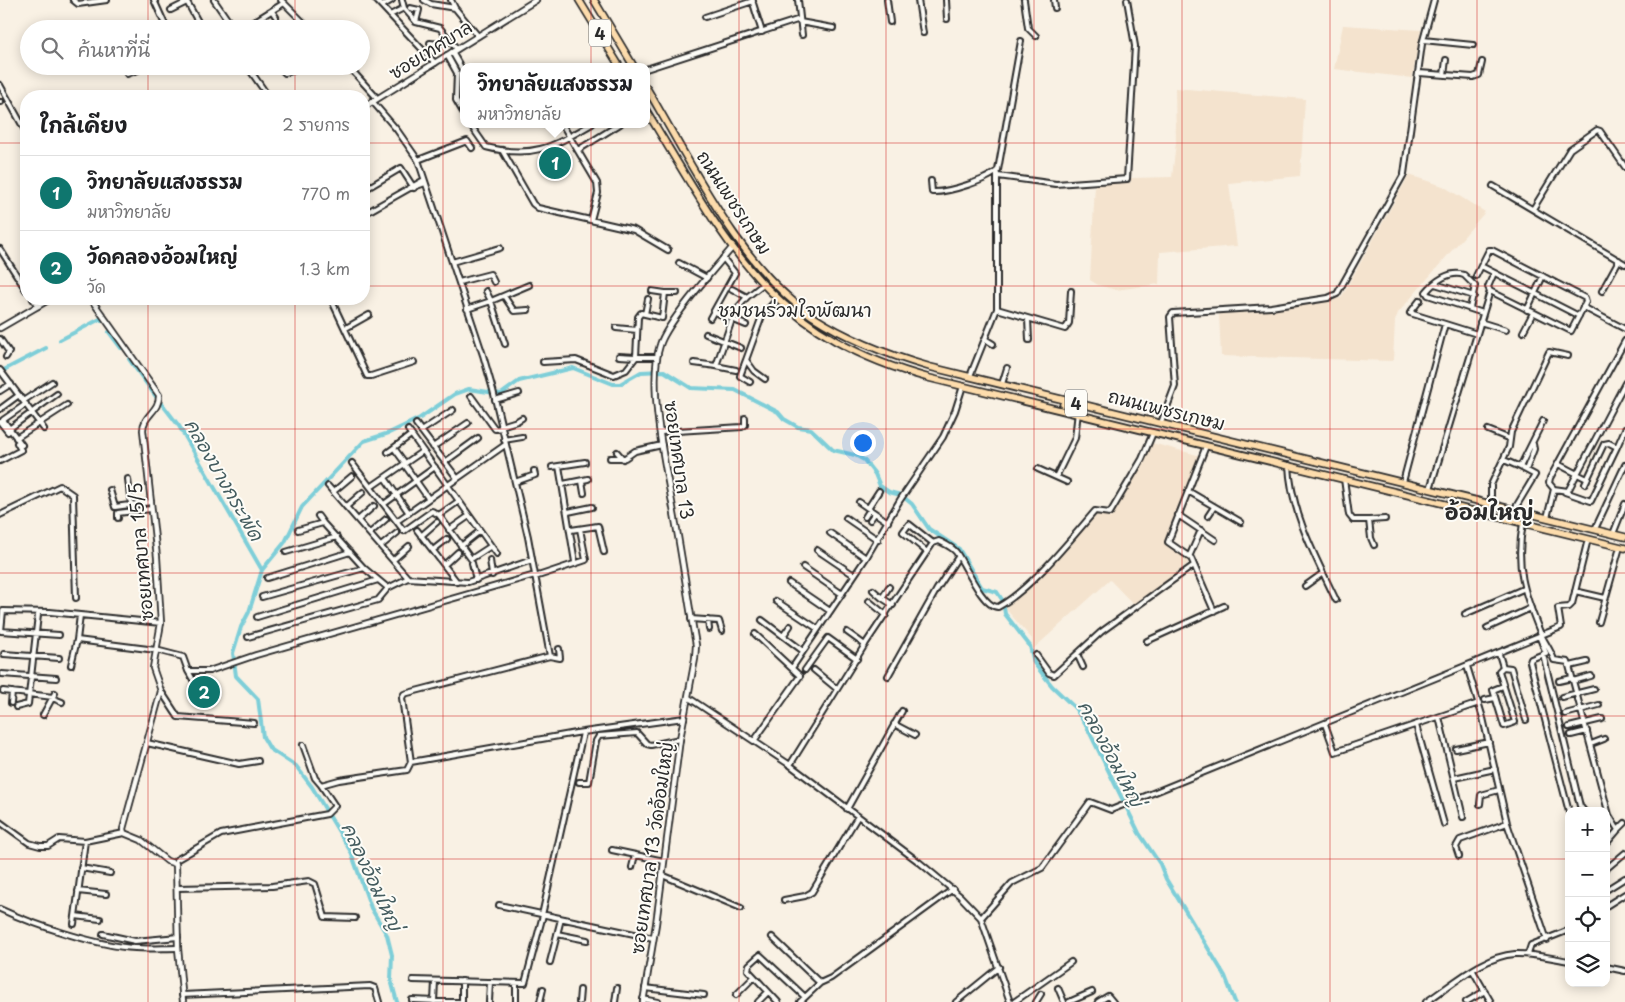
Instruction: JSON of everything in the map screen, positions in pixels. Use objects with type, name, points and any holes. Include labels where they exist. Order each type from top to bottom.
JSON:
[{"type":"main road","name":"4","points":[[579,0],[618,63]]},
{"type":"main road","name":"4","points":[[594,0],[632,63]]},
{"type":"main road","name":"ถนนเพชรเกษม","points":[[650,94],[738,240],[760,268],[790,298],[811,315],[863,344],[903,359],[1079,404],[1625,537]]},
{"type":"main road","name":"ถนนเพชรเกษม","points":[[650,116],[732,248],[762,285],[817,331],[861,356],[899,370],[1077,415],[1622,547]]},
{"type":"main road","points":[[1009,386],[1026,394],[1074,407],[1072,411],[1067,412]]},
{"type":"main road","points":[[1097,408],[1089,408],[1088,412],[1131,424],[1146,431]]},
{"type":"street","points":[[73,0],[78,4],[107,0]]},
{"type":"street","points":[[154,0],[163,20]]},
{"type":"street","points":[[214,0],[228,20]]},
{"type":"street","points":[[376,0],[435,63]]},
{"type":"street","points":[[382,6],[392,0]]},
{"type":"street","points":[[402,0],[404,8],[416,22],[438,26],[447,36],[460,64]]},
{"type":"street","points":[[424,0],[431,4],[455,8]]},
{"type":"street","points":[[451,0],[455,8],[463,15],[478,36]]},
{"type":"street","name":"ซอยเทศบาล","points":[[370,102],[536,0]]},
{"type":"street","points":[[798,0],[802,35]]},
{"type":"street","points":[[887,0],[890,22]]},
{"type":"street","points":[[918,0],[923,33]]},
{"type":"street","points":[[946,0],[947,19]]},
{"type":"street","points":[[1024,0],[1028,28],[1036,36]]},
{"type":"street","points":[[1054,0],[1055,8]]},
{"type":"street","points":[[931,181],[931,190],[936,192],[956,188],[997,174],[1062,184],[1127,179],[1135,46],[1127,0]]},
{"type":"street","points":[[1161,424],[1175,386],[1170,316],[1173,313],[1272,307],[1328,298],[1337,294],[1402,181],[1406,166],[1423,40],[1434,0]]},
{"type":"street","points":[[171,10],[186,1],[197,20]]},
{"type":"street","points":[[259,20],[283,1],[301,20]]},
{"type":"street","points":[[705,17],[753,1],[762,32]]},
{"type":"street","points":[[390,15],[404,8]]},
{"type":"street","points":[[410,8],[419,10],[416,22]]},
{"type":"street","points":[[272,11],[276,17]]},
{"type":"street","points":[[650,69],[800,20],[832,28]]},
{"type":"street","points":[[430,43],[441,44],[447,36]]},
{"type":"street","points":[[1423,40],[1473,45]]},
{"type":"street","points":[[970,376],[997,309],[997,174],[1002,157],[1021,41]]},
{"type":"street","points":[[447,55],[457,73],[456,100],[460,107]]},
{"type":"street","points":[[1444,75],[1446,60]]},
{"type":"street","points":[[1419,73],[1476,76],[1479,75],[1482,62]]},
{"type":"street","points":[[253,75],[264,90]]},
{"type":"street","points":[[355,75],[366,90]]},
{"type":"street","points":[[0,85],[20,121]]},
{"type":"street","points":[[370,95],[398,130],[418,160],[494,390],[532,560],[550,656]]},
{"type":"street","points":[[473,128],[485,146],[529,153],[570,137],[585,128]]},
{"type":"street","points":[[564,128],[595,177],[598,187],[591,220]]},
{"type":"street","points":[[578,150],[614,128]]},
{"type":"street","points":[[1533,209],[1570,149],[1597,130],[1600,131],[1625,167]]},
{"type":"street","points":[[418,160],[467,141],[472,148]]},
{"type":"street","points":[[502,150],[536,206],[640,232],[668,250]]},
{"type":"street","points":[[370,186],[401,168],[411,187]]},
{"type":"street","points":[[370,211],[411,187],[425,182]]},
{"type":"street","points":[[1492,186],[1625,264]]},
{"type":"street","points":[[452,262],[500,248]]},
{"type":"street","name":"ซอยเทศบาล 13","points":[[689,698],[696,645],[662,445],[656,377],[657,358],[660,343],[673,322],[732,248]]},
{"type":"street","points":[[0,249],[20,281]]},
{"type":"street","points":[[1476,276],[1489,250],[1492,250],[1586,300],[1570,332],[1490,291]]},
{"type":"street","points":[[710,318],[735,273],[723,258]]},
{"type":"street","points":[[1602,291],[1619,260]]},
{"type":"street","points":[[679,263],[707,278]]},
{"type":"street","points":[[1481,266],[1579,316]]},
{"type":"street","points":[[1470,308],[1474,296],[1474,284],[1459,273],[1450,274],[1426,292],[1428,295],[1483,313]]},
{"type":"street","points":[[1430,489],[1490,291],[1488,287],[1494,273]]},
{"type":"street","points":[[459,282],[490,274],[494,282]]},
{"type":"street","points":[[1527,310],[1543,276]]},
{"type":"street","points":[[1435,284],[1474,296]]},
{"type":"street","points":[[467,309],[529,285]]},
{"type":"street","points":[[716,366],[739,308],[747,297],[762,285]]},
{"type":"street","points":[[732,289],[747,297]]},
{"type":"street","points":[[486,291],[505,344]]},
{"type":"street","points":[[652,291],[678,293]]},
{"type":"street","points":[[997,309],[1065,329],[1069,323],[1071,291]]},
{"type":"street","points":[[662,318],[665,293]]},
{"type":"street","points":[[504,296],[516,311],[528,310]]},
{"type":"street","points":[[645,314],[648,299]]},
{"type":"street","points":[[750,382],[740,376],[762,316],[777,299]]},
{"type":"street","points":[[1420,300],[1410,314],[1477,334]]},
{"type":"street","name":"ซอยเทศบาล 15/5","points":[[95,305],[159,394],[159,404],[143,425],[161,623],[152,668],[161,691]]},
{"type":"street","points":[[334,305],[367,376],[414,362]]},
{"type":"street","points":[[0,328],[38,306]]},
{"type":"street","points":[[1583,307],[1625,328]]},
{"type":"street","points":[[718,313],[746,325]]},
{"type":"street","points":[[1523,332],[1533,313]]},
{"type":"street","points":[[542,362],[576,360],[614,375],[626,370],[636,358],[639,314],[673,322]]},
{"type":"street","points":[[346,328],[369,315]]},
{"type":"street","points":[[1028,318],[1029,340]]},
{"type":"street","points":[[1480,322],[1506,330]]},
{"type":"street","points":[[1403,482],[1445,324]]},
{"type":"street","points":[[616,328],[638,330]]},
{"type":"street","points":[[706,334],[742,348]]},
{"type":"street","points":[[0,339],[9,352],[6,357]]},
{"type":"street","points":[[985,339],[993,344]]},
{"type":"street","points":[[1547,518],[1554,490],[1549,482],[1623,351],[1625,341]]},
{"type":"street","points":[[1491,504],[1491,485],[1504,460],[1511,432],[1547,354],[1552,351],[1568,356]]},
{"type":"street","points":[[619,356],[657,358]]},
{"type":"street","points":[[746,360],[754,371],[765,379]]},
{"type":"street","points":[[694,363],[736,370]]},
{"type":"street","points":[[1002,384],[1007,368]]},
{"type":"street","points":[[1,371],[44,429]]},
{"type":"street","points":[[22,445],[3,420],[52,382]]},
{"type":"street","points":[[1565,492],[1568,491],[1625,383]]},
{"type":"street","points":[[0,391],[11,384]]},
{"type":"street","points":[[792,668],[878,540],[900,500],[943,437],[955,411],[963,386]]},
{"type":"street","points":[[495,398],[519,393]]},
{"type":"street","points":[[9,428],[57,394]]},
{"type":"street","points":[[0,409],[19,395]]},
{"type":"street","points":[[471,396],[495,429],[522,418]]},
{"type":"street","points":[[1056,477],[1075,438],[1079,404]]},
{"type":"street","points":[[16,438],[67,405]]},
{"type":"street","points":[[421,431],[453,410]]},
{"type":"street","points":[[661,432],[742,427],[745,425],[745,418]]},
{"type":"street","points":[[1520,467],[1543,421]]},
{"type":"street","points":[[0,422],[20,450],[0,461]]},
{"type":"street","points":[[433,447],[468,423]]},
{"type":"street","points":[[416,424],[457,478]]},
{"type":"street","points":[[1554,490],[1591,501],[1625,429]]},
{"type":"street","points":[[408,430],[497,554]]},
{"type":"street","points":[[1488,430],[1510,440]]},
{"type":"street","points":[[790,765],[865,645],[933,543],[939,541],[945,544],[958,557],[973,582],[991,606],[998,608],[1007,602],[1061,549],[1095,511],[1110,513],[1142,459],[1153,433]]},
{"type":"street","points":[[388,452],[412,435]]},
{"type":"street","points":[[397,521],[505,442],[522,437]]},
{"type":"street","points":[[445,462],[478,438]]},
{"type":"street","points":[[1585,484],[1604,444],[1607,443],[1618,447]]},
{"type":"street","points":[[1526,470],[1534,449],[1533,444]]},
{"type":"street","points":[[610,458],[623,458],[635,451],[662,445]]},
{"type":"street","points":[[1206,446],[1168,542],[1190,557],[1214,611]]},
{"type":"street","points":[[394,448],[428,498]]},
{"type":"street","points":[[371,487],[423,450]]},
{"type":"street","points":[[617,452],[623,458]]},
{"type":"street","points":[[1504,460],[1535,475],[1514,510]]},
{"type":"street","points":[[552,467],[585,462]]},
{"type":"street","points":[[352,463],[404,531],[432,511],[439,515],[472,559],[491,546]]},
{"type":"street","points":[[1558,464],[1587,479]]},
{"type":"street","points":[[1289,465],[1293,497],[1307,537],[1336,600]]},
{"type":"street","points":[[1595,530],[1625,465]]},
{"type":"street","points":[[559,466],[575,562]]},
{"type":"street","points":[[384,504],[435,467]]},
{"type":"street","points":[[1038,469],[1067,482]]},
{"type":"street","points":[[515,482],[535,475],[534,472]]},
{"type":"street","points":[[333,492],[352,476]]},
{"type":"street","points":[[385,478],[409,513]]},
{"type":"street","points":[[128,479],[131,505]]},
{"type":"street","points":[[562,484],[588,479]]},
{"type":"street","points":[[1344,479],[1350,517],[1353,520],[1384,519]]},
{"type":"street","points":[[582,481],[584,493]]},
{"type":"street","points":[[0,515],[60,486],[73,495],[76,598]]},
{"type":"street","points":[[328,486],[408,578]]},
{"type":"street","points":[[110,490],[113,506],[151,502]]},
{"type":"street","points":[[865,517],[878,491]]},
{"type":"street","points":[[1188,491],[1241,522]]},
{"type":"street","points":[[346,507],[363,492]]},
{"type":"street","points":[[439,515],[459,502]]},
{"type":"street","points":[[859,502],[888,522]]},
{"type":"street","points":[[1613,534],[1625,504]]},
{"type":"street","points":[[358,520],[374,506]]},
{"type":"street","points":[[1208,516],[1214,506]]},
{"type":"street","points":[[568,512],[592,507]]},
{"type":"street","points":[[118,518],[118,513],[151,509]]},
{"type":"street","points":[[870,520],[876,513]]},
{"type":"street","points":[[1178,515],[1215,540]]},
{"type":"street","points":[[318,516],[364,568],[388,588]]},
{"type":"street","points":[[450,530],[469,516]]},
{"type":"street","points":[[846,518],[878,540]]},
{"type":"street","points":[[370,533],[386,519]]},
{"type":"street","points":[[1369,520],[1373,543]]},
{"type":"street","points":[[421,536],[437,522]]},
{"type":"street","points":[[298,530],[323,523]]},
{"type":"street","points":[[1523,523],[1519,554],[1523,589],[1546,653],[1531,659],[1530,662],[1568,807]]},
{"type":"street","points":[[927,552],[903,532],[909,524],[933,543]]},
{"type":"street","points":[[571,530],[598,526],[604,552]]},
{"type":"street","points":[[188,671],[208,671],[239,660],[535,576],[575,562],[584,561],[586,558],[580,529]]},
{"type":"street","points":[[417,530],[457,582]]},
{"type":"street","points":[[1190,557],[1201,530]]},
{"type":"street","points":[[461,546],[480,531]]},
{"type":"street","points":[[381,546],[397,533]]},
{"type":"street","points":[[830,533],[866,558]]},
{"type":"street","points":[[286,552],[337,537]]},
{"type":"street","points":[[433,550],[447,539]]},
{"type":"street","points":[[980,918],[1012,883],[1042,868],[1088,803],[1095,803],[1109,810],[1499,654],[1561,627],[1558,608],[1570,606],[1588,539]]},
{"type":"street","points":[[394,560],[408,546]]},
{"type":"street","points":[[1599,622],[1622,547]]},
{"type":"street","points":[[817,550],[854,575]]},
{"type":"street","points":[[267,578],[350,552]]},
{"type":"street","points":[[444,564],[458,552]]},
{"type":"street","points":[[888,676],[937,589],[958,557]]},
{"type":"street","points":[[490,560],[492,575]]},
{"type":"street","points":[[248,637],[378,600],[388,588],[408,578],[457,582],[476,580],[532,560]]},
{"type":"street","points":[[472,563],[476,580]]},
{"type":"street","points":[[1036,655],[1049,673],[1054,675],[1107,627],[1194,565]]},
{"type":"street","points":[[803,567],[842,594]]},
{"type":"street","points":[[262,597],[364,568]]},
{"type":"street","points":[[1305,586],[1323,573]]},
{"type":"street","points":[[257,617],[378,580]]},
{"type":"street","points":[[789,583],[830,612]]},
{"type":"street","points":[[882,598],[889,587]]},
{"type":"street","points":[[1466,614],[1523,589]]},
{"type":"street","points":[[873,590],[893,605]]},
{"type":"street","points":[[1575,591],[1605,598]]},
{"type":"street","points":[[776,601],[818,629]]},
{"type":"street","points":[[869,601],[886,615]]},
{"type":"street","points":[[1147,641],[1224,606]]},
{"type":"street","points":[[1487,628],[1531,608]]},
{"type":"street","points":[[58,635],[1,631],[4,611],[80,615],[161,623]]},
{"type":"street","points":[[16,707],[27,705],[38,615]]},
{"type":"street","points":[[71,665],[80,615]]},
{"type":"street","points":[[691,619],[719,621],[722,631]]},
{"type":"street","points":[[708,620],[709,629]]},
{"type":"street","points":[[762,620],[803,651]]},
{"type":"street","points":[[783,636],[790,626]]},
{"type":"street","points":[[847,632],[865,645]]},
{"type":"street","points":[[754,741],[799,678],[792,668],[755,634]]},
{"type":"street","points":[[1540,635],[1554,660],[1567,660],[1570,666],[1609,815],[1618,830]]},
{"type":"street","points":[[805,670],[828,638],[856,659]]},
{"type":"street","points":[[77,640],[156,650],[183,657],[188,671],[200,690],[201,704]]},
{"type":"street","points":[[321,786],[339,780],[406,770],[411,762],[402,698],[404,694],[550,656],[560,658],[559,649]]},
{"type":"street","points":[[4,654],[59,658]]},
{"type":"street","points":[[1077,654],[1083,667]]},
{"type":"street","points":[[1499,654],[1503,667]]},
{"type":"street","points":[[1543,654],[1581,807]]},
{"type":"street","points":[[1570,666],[1587,662]]},
{"type":"street","points":[[1467,666],[1489,742],[1507,823],[1546,940]]},
{"type":"street","points":[[1503,667],[1499,671],[1514,724],[1503,725],[1495,698],[1493,688],[1503,686]]},
{"type":"street","points":[[1503,667],[1511,668],[1526,720]]},
{"type":"street","points":[[814,670],[837,689]]},
{"type":"street","points":[[2,674],[56,678]]},
{"type":"street","points":[[1559,681],[1591,676]]},
{"type":"street","points":[[1562,697],[1594,689]]},
{"type":"street","points":[[2,691],[54,696],[62,702]]},
{"type":"street","points":[[161,691],[178,717],[254,723]]},
{"type":"street","points":[[124,833],[123,826],[161,691]]},
{"type":"street","points":[[11,703],[12,692]]},
{"type":"street","points":[[43,715],[54,696]]},
{"type":"street","points":[[689,698],[790,765],[953,889],[980,918],[1012,1002],[1071,962]]},
{"type":"street","name":"ซอยเทศบาล 13 วัดอ้อมใหญ่","points":[[643,1001],[680,739],[689,698]]},
{"type":"street","points":[[1485,700],[1495,698]]},
{"type":"street","points":[[1325,724],[1335,752],[1479,703]]},
{"type":"street","points":[[1565,714],[1599,705]]},
{"type":"street","points":[[847,809],[902,711]]},
{"type":"street","points":[[1439,717],[1463,817]]},
{"type":"street","points":[[411,762],[684,718]]},
{"type":"street","points":[[1569,727],[1602,719]]},
{"type":"street","points":[[894,724],[915,735]]},
{"type":"street","points":[[1416,725],[1444,824]]},
{"type":"street","points":[[1571,735],[1587,731]]},
{"type":"street","points":[[413,980],[525,983],[583,733]]},
{"type":"street","points":[[579,782],[589,782],[596,741],[599,736],[639,733],[647,744],[651,745],[680,739]]},
{"type":"street","points":[[1591,744],[1604,739]]},
{"type":"street","points":[[1456,749],[1489,742]]},
{"type":"street","points":[[147,743],[238,764],[258,761]]},
{"type":"street","points":[[183,1002],[178,948],[176,860],[219,835],[327,814],[332,811],[335,805],[315,778],[303,745]]},
{"type":"street","points":[[1454,778],[1495,769]]},
{"type":"street","points":[[1480,804],[1481,795],[1499,790]]},
{"type":"street","points":[[784,900],[805,896],[812,892],[858,816]]},
{"type":"street","points":[[0,822],[34,845],[45,846],[63,839],[85,841],[124,833],[141,840],[167,861],[175,864]]},
{"type":"street","points":[[1459,856],[1456,847],[1460,840],[1507,823]]},
{"type":"street","points":[[1610,839],[1625,823]]},
{"type":"street","points":[[74,924],[85,841]]},
{"type":"street","points":[[612,850],[664,861]]},
{"type":"street","points":[[1610,866],[1625,853]]},
{"type":"street","points":[[632,867],[635,855]]},
{"type":"street","points":[[81,868],[110,873]]},
{"type":"street","points":[[662,875],[741,908]]},
{"type":"street","points":[[1610,887],[1625,878]]},
{"type":"street","points":[[176,888],[272,886],[309,881],[314,884],[325,917],[355,918]]},
{"type":"street","points":[[800,1002],[820,983],[831,978],[953,889]]},
{"type":"street","points":[[78,891],[106,894]]},
{"type":"street","points":[[1610,903],[1625,894]]},
{"type":"street","points":[[498,906],[653,938]]},
{"type":"street","points":[[0,909],[22,919],[110,944],[134,948],[178,948]]},
{"type":"street","points":[[75,916],[100,919]]},
{"type":"street","points":[[550,962],[561,918]]},
{"type":"street","points":[[1528,954],[1531,945],[1565,932]]},
{"type":"street","points":[[103,934],[135,942],[178,937]]},
{"type":"street","points":[[557,934],[586,940]]},
{"type":"street","points":[[772,937],[820,983]]},
{"type":"street","points":[[1426,1002],[1473,971],[1510,954],[1528,954],[1565,960]]},
{"type":"street","points":[[778,1002],[748,967],[761,955],[805,997]]},
{"type":"street","points":[[956,1002],[999,967]]},
{"type":"street","points":[[1610,968],[1625,970]]},
{"type":"street","points":[[1473,971],[1491,1001]]},
{"type":"street","points":[[736,995],[754,976]]},
{"type":"street","points":[[434,1002],[435,981]]},
{"type":"street","points":[[412,1000],[460,1002],[462,981]]},
{"type":"street","points":[[490,982],[490,1002]]},
{"type":"street","points":[[516,983],[516,1002]]},
{"type":"street","points":[[182,995],[370,986],[375,988],[379,1002]]},
{"type":"street","points":[[615,1002],[618,988]]},
{"type":"street","points":[[645,988],[704,995]]},
{"type":"street","points":[[1058,988],[1064,1002]]},
{"type":"street","points":[[540,1002],[543,989]]},
{"type":"street","points":[[578,1002],[580,990]]},
{"type":"street","points":[[1466,1002],[1485,991]]},
{"type":"street","points":[[758,1002],[768,992]]},
{"type":"street","points":[[1069,1002],[1092,992]]},
{"type":"street","points":[[1036,1002],[1041,994]]},
{"type":"street","points":[[1098,1002],[1108,996],[1113,1002]]},
{"type":"street","points":[[643,1001],[658,1002]]},
{"type":"shaded area","points":[[1343,25],[1421,30],[1412,78],[1334,69]]},
{"type":"shaded area","points":[[1175,88],[1305,99],[1300,176],[1229,183],[1237,246],[1160,252],[1159,284],[1116,290],[1098,285],[1090,280],[1095,185],[1131,182],[1131,178],[1172,177],[1176,143]]},
{"type":"shaded area","points":[[1409,175],[1443,186],[1485,212],[1398,313],[1395,321],[1393,361],[1221,356],[1219,314],[1257,312],[1341,298]]},
{"type":"shaded area","points":[[1152,443],[1201,456],[1164,542],[1192,560],[1135,606],[1110,580],[1032,650],[1032,639],[1005,608],[1020,596],[1099,511],[1110,518]]},
{"type":"waterway","name":"คลองบางกระพัด","points":[[60,340],[101,320]]},
{"type":"waterway","name":"คลองบางกระพัด","points":[[109,332],[121,348]]},
{"type":"waterway","name":"คลองบางกระพัด","points":[[0,372],[46,348]]},
{"type":"waterway","name":"คลองบางกระพัด","points":[[129,359],[157,398]]},
{"type":"waterway","name":"คลองอ้อมใหญ่","points":[[397,1002],[391,980],[392,955],[387,935],[371,908],[351,852],[312,787],[296,766],[270,749],[263,737],[258,699],[236,676],[233,653],[241,627],[249,612],[262,570],[285,542],[302,507],[364,441],[389,433],[420,418],[455,394],[469,389],[501,394],[519,381],[573,368],[613,384],[620,384],[641,372],[664,371],[691,388],[735,390],[778,412],[784,419],[798,427],[811,429],[833,450],[855,455],[864,460],[875,474],[880,486],[889,492],[901,495],[912,504],[929,529],[959,549],[982,588],[997,592],[1003,601],[1005,614],[1030,646],[1034,663],[1052,686],[1075,708],[1087,727],[1139,833],[1160,864],[1166,879],[1225,976],[1235,1002]]},
{"type":"waterway","name":"คลองบางกระพัด","points":[[162,404],[179,426],[262,570]]},
{"type":"place","name":"วิทยาลัยแสงธรรม","points":[[555,163]]},
{"type":"place","name":"วัดคลองอ้อมใหญ่","points":[[204,692]]},
{"type":"district","name":"ชุมชนร่วมใจพัฒนา","points":[[795,309]]},
{"type":"district","name":"อ้อมใหญ่","points":[[1489,510]]}]
